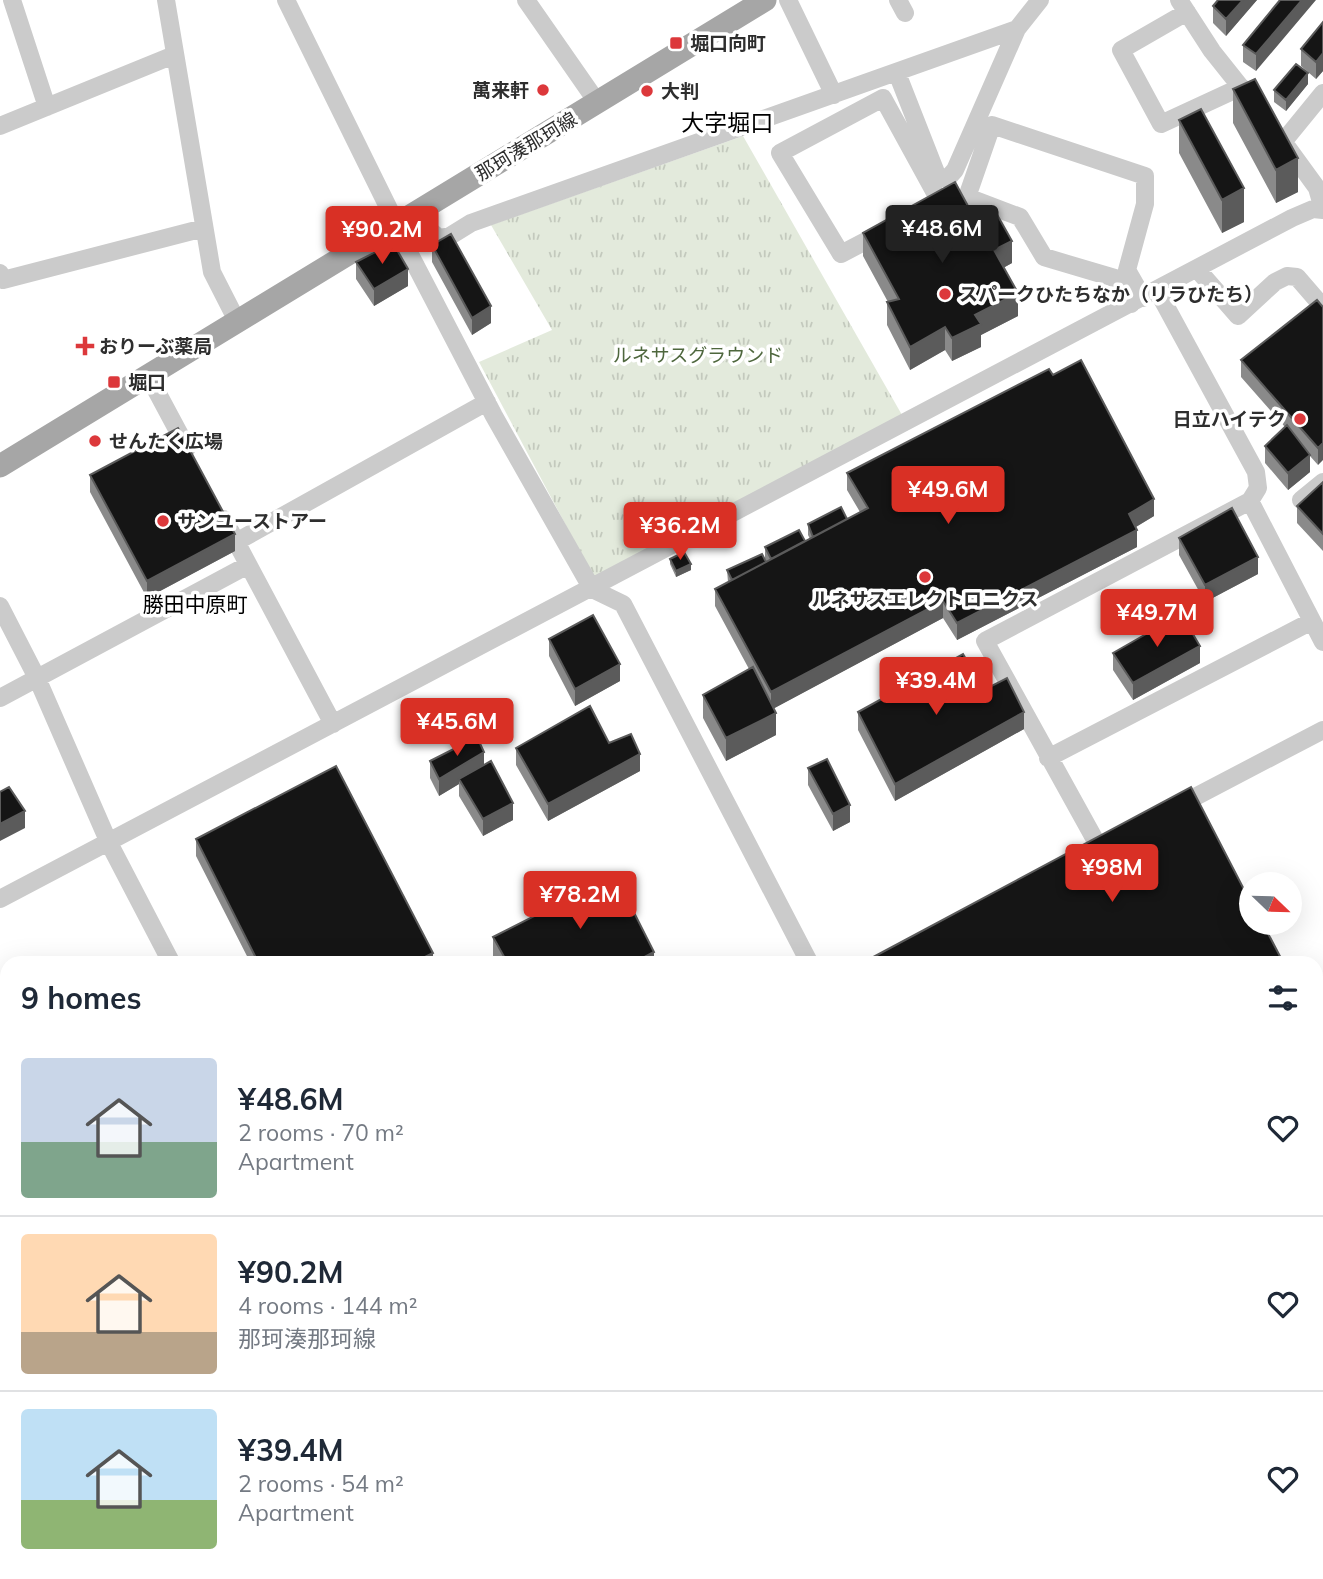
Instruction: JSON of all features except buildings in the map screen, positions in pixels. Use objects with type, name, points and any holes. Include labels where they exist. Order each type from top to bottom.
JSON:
[{"type":"main road","name":"那珂湊那珂線","points":[[0,466],[765,0]]},
{"type":"street","points":[[12,0],[47,107]]},
{"type":"street","points":[[166,0],[212,272],[238,323]]},
{"type":"street","points":[[286,0],[396,226],[487,402],[592,589],[623,604],[806,956]]},
{"type":"street","points":[[526,0],[597,102]]},
{"type":"street","points":[[788,0],[834,95]]},
{"type":"street","points":[[897,73],[937,175],[947,179],[955,170],[1017,29],[1040,0]]},
{"type":"street","points":[[0,899],[1292,218],[1313,209],[1323,210],[1317,188],[1275,131],[1241,87],[1212,51],[1183,6],[1121,50],[1161,124],[1241,87]]},
{"type":"street","points":[[417,213],[425,226],[439,238],[450,236],[471,223],[1017,29]]},
{"type":"street","points":[[0,126],[174,55]]},
{"type":"street","points":[[1275,131],[1323,93]]},
{"type":"street","points":[[903,221],[841,254],[780,153],[883,99],[934,205],[967,197],[1020,217],[1044,257],[1118,279],[1144,297]]},
{"type":"street","points":[[967,197],[992,125],[1145,176],[1145,204],[1127,270],[1256,472],[1258,488],[1250,501],[985,641],[1099,847]]},
{"type":"street","points":[[0,273],[3,280],[204,228]]},
{"type":"street","points":[[1196,269],[1238,316],[1275,282],[1287,276],[1297,277],[1323,307]]},
{"type":"street","points":[[149,377],[193,461]]},
{"type":"street","points":[[236,542],[487,402]]},
{"type":"street","points":[[1301,500],[1323,482]]},
{"type":"street","points":[[1250,501],[1323,642]]},
{"type":"street","points":[[218,507],[333,724]]},
{"type":"street","points":[[0,698],[248,565]]},
{"type":"street","points":[[0,606],[37,678],[108,843],[168,956]]},
{"type":"street","points":[[1048,758],[1312,621]]},
{"type":"street","points":[[1158,816],[1323,730]]},
{"type":"green space","name":"ルネサスグラウンド","points":[[743,136],[902,415],[595,580],[479,362],[552,330],[491,225]]},
{"type":"place","name":"堀口向町","points":[[676,43]]},
{"type":"place","name":"萬来軒","points":[[543,90]]},
{"type":"place","name":"大判","points":[[647,91]]},
{"type":"place","name":"スパークひたちなか（リラひたち）","points":[[945,294]]},
{"type":"place","name":"おりーぶ薬局","points":[[85,346]]},
{"type":"place","name":"堀口","points":[[114,382]]},
{"type":"place","name":"日立ハイテク","points":[[1300,419]]},
{"type":"place","name":"せんたく広場","points":[[95,441]]},
{"type":"place","name":"サンユーストアー","points":[[163,521]]},
{"type":"place","name":"ルネサスエレクトロニクス","points":[[925,577]]},
{"type":"district","name":"大字堀口","points":[[727,122]]},
{"type":"district","name":"勝田中原町","points":[[195,604]]}]
